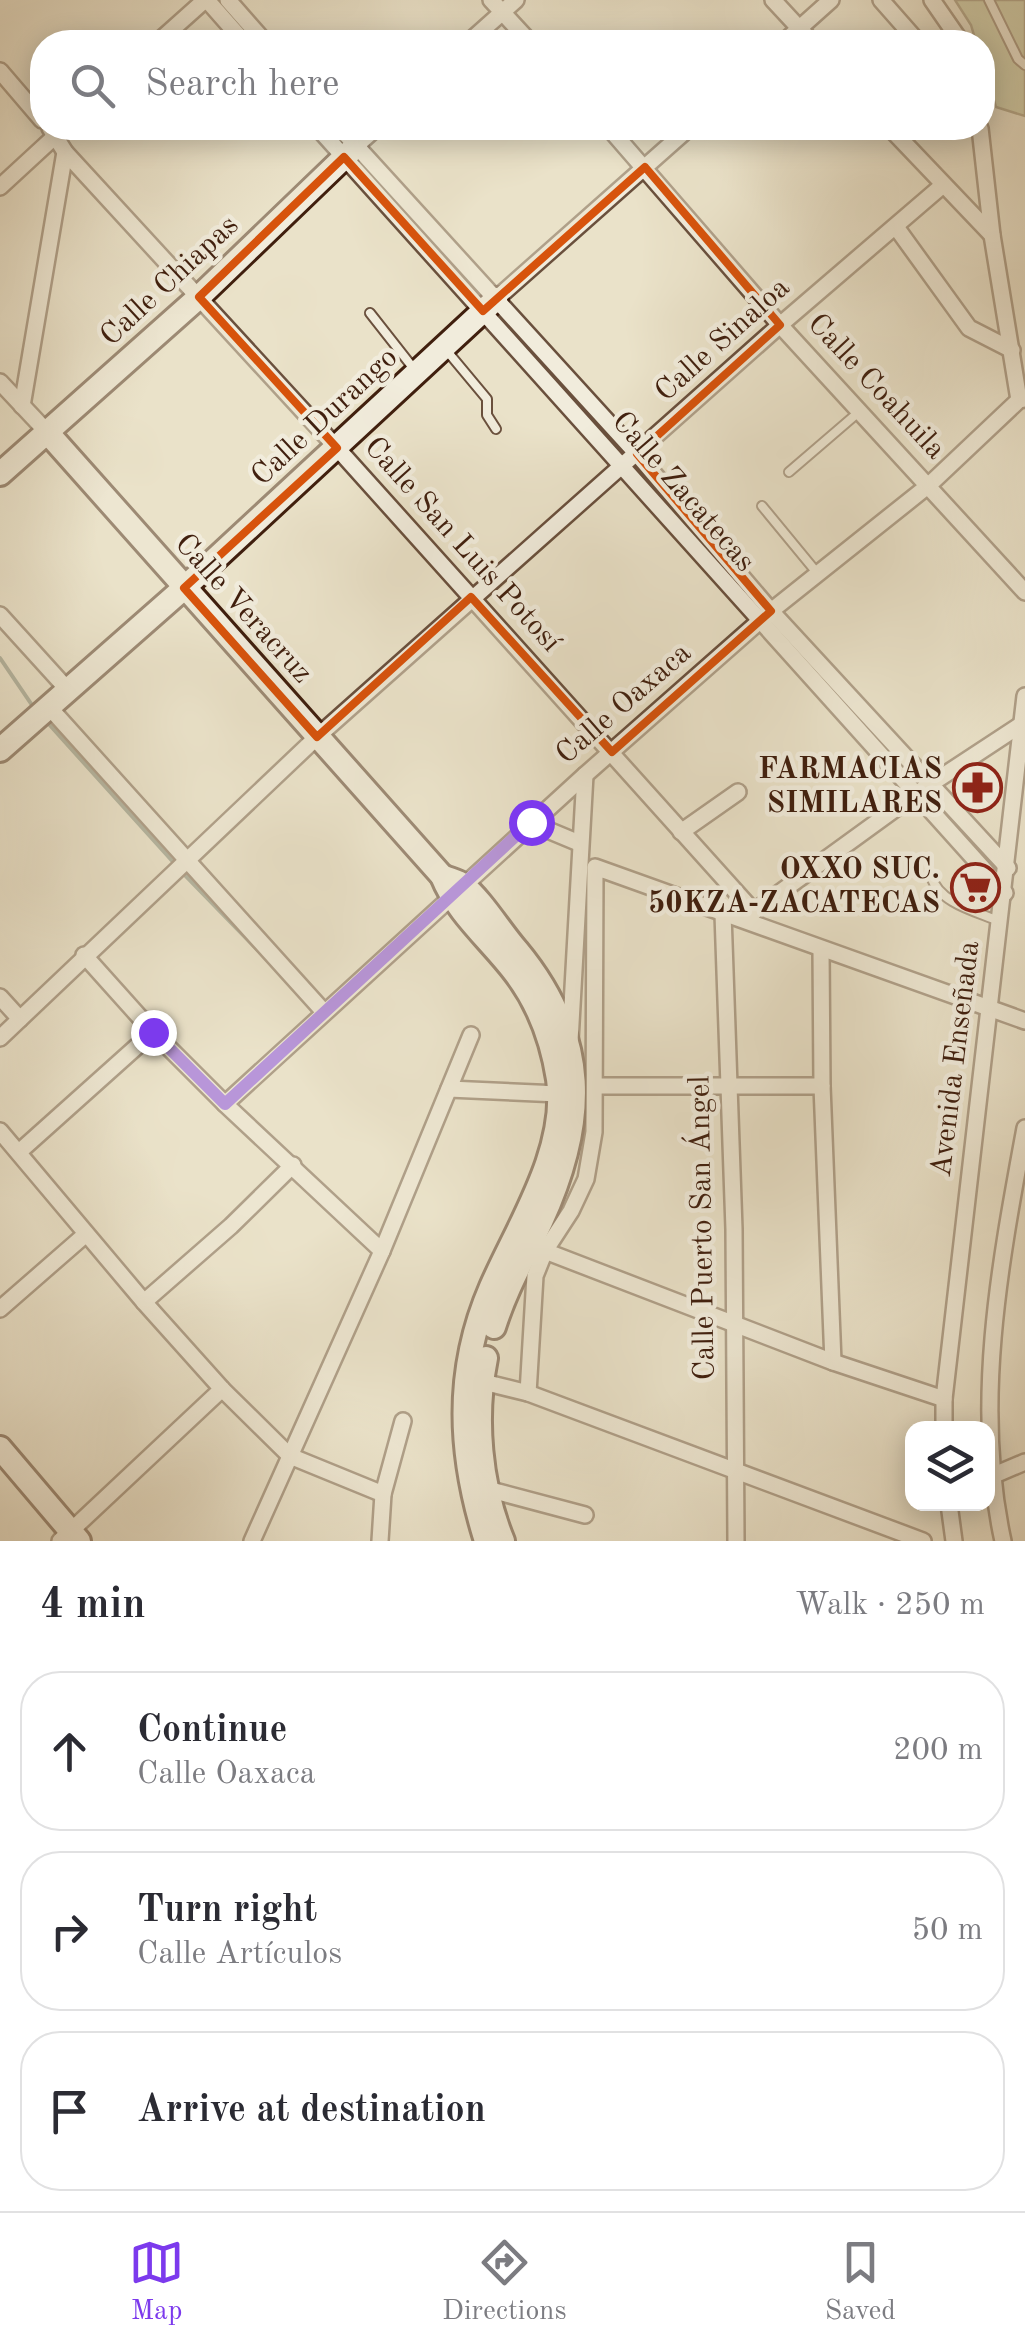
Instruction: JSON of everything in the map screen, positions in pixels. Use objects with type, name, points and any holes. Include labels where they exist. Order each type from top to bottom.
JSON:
[{"type":"street","points":[[172,30],[206,0],[233,30]]},
{"type":"street","points":[[228,0],[254,30]]},
{"type":"street","points":[[478,30],[497,6],[516,0]]},
{"type":"street","points":[[774,0],[799,28],[830,0]]},
{"type":"street","points":[[881,0],[907,30]]},
{"type":"street","points":[[932,0],[953,30]]},
{"type":"street","points":[[497,6],[519,30]]},
{"type":"street","points":[[0,71],[30,106]]},
{"type":"street","points":[[0,187],[47,140]]},
{"type":"street","name":"Calle San Luis Potosí","points":[[61,140],[66,152],[612,752],[748,916]]},
{"type":"street","name":"Calle Zacatecas","points":[[334,140],[350,152],[489,305],[624,466],[932,784],[1008,868]]},
{"type":"street","name":"Calle Zacatecas","points":[[345,140],[350,152]]},
{"type":"street","name":"Calle Chiapas","points":[[0,474],[199,297],[363,140]]},
{"type":"street","name":"Calle Coahuila","points":[[620,140],[780,325],[1025,592]]},
{"type":"street","name":"Calle Durango","points":[[0,750],[184,588],[489,305],[676,140]]},
{"type":"street","points":[[901,140],[992,235]]},
{"type":"street","points":[[981,140],[992,235],[1022,400]]},
{"type":"street","points":[[22,406],[66,152]]},
{"type":"street","name":"Calle Sinaloa","points":[[0,1038],[317,736],[942,185]]},
{"type":"street","points":[[896,227],[969,328],[1012,350]]},
{"type":"street","name":"Calle Zacatecas","points":[[489,305],[637,454],[766,616],[1005,893]]},
{"type":"street","name":"Calle Veracruz","points":[[0,382],[452,886],[531,967],[545,1006]]},
{"type":"street","name":"Calle Oaxaca","points":[[225,1104],[452,886],[766,616],[930,485],[1022,400]]},
{"type":"street","points":[[0,615],[68,690]]},
{"type":"street","name":"Avenida Enseñada","points":[[944,1421],[1025,696]]},
{"type":"street","points":[[49,707],[324,1012]]},
{"type":"street","points":[[748,916],[917,793],[1022,724]]},
{"type":"street","points":[[486,1541],[470,1489],[464,1396],[474,1380],[502,1301],[540,1224],[569,1147],[574,1114],[570,1044],[585,775]]},
{"type":"street","points":[[681,832],[738,792]]},
{"type":"street","points":[[531,822],[579,844]]},
{"type":"street","points":[[528,1394],[535,1276],[545,1250],[571,1211],[586,1179],[594,1132],[594,868],[723,914],[748,916],[821,949],[1025,1021]]},
{"type":"street","name":"Calle Puerto San Ángel","points":[[723,914],[726,1087],[734,1229],[736,1541]]},
{"type":"street","points":[[821,949],[822,1086],[834,1362]]},
{"type":"street","points":[[84,955],[225,1104],[382,1251]]},
{"type":"street","points":[[0,997],[20,1019]]},
{"type":"street","points":[[545,1006],[570,1044]]},
{"type":"street","points":[[504,1541],[487,1489],[474,1380],[489,1291],[542,1179],[550,1151],[559,1094],[545,1006]]},
{"type":"street","points":[[19,1152],[153,1032]]},
{"type":"street","points":[[259,1537],[471,1035]]},
{"type":"street","points":[[596,1086],[822,1086]]},
{"type":"street","points":[[449,1089],[559,1094]]},
{"type":"street","points":[[991,1421],[995,1322],[1019,1190],[1025,1128]]},
{"type":"street","points":[[0,1131],[144,1302],[222,1389],[290,1456],[382,1494]]},
{"type":"street","points":[[144,1302],[293,1166]]},
{"type":"street","points":[[0,1309],[86,1234]]},
{"type":"street","points":[[545,1250],[834,1362],[944,1399]]},
{"type":"street","points":[[474,1380],[528,1394],[923,1541]]},
{"type":"street","points":[[0,1448],[70,1538],[222,1389]]},
{"type":"street","points":[[380,1541],[382,1494],[403,1421]]},
{"type":"street","points":[[995,1475],[1025,1462]]},
{"type":"street","points":[[487,1489],[585,1515]]},
{"type":"street","points":[[995,1494],[1003,1541]]},
{"type":"street","points":[[950,1511],[954,1541]]},
{"type":"lane","points":[[989,0],[1018,59],[1025,64]]},
{"type":"lane","points":[[370,313],[417,372]]},
{"type":"lane","points":[[444,348],[487,398],[487,415],[496,429]]},
{"type":"lane","points":[[789,472],[860,411]]},
{"type":"lane","points":[[762,506],[818,574]]},
{"type":"lane","points":[[931,876],[934,886],[947,898],[1001,922]]},
{"type":"highlighted area","points":[[344,157],[483,311],[645,167],[780,325],[637,454],[771,611],[612,752],[471,597],[317,737],[184,588],[337,448],[199,297]]},
{"type":"green space","points":[[955,0],[1025,0],[1025,116],[996,107],[995,30],[972,30]]},
{"type":"waterway","points":[[0,658],[34,708]]},
{"type":"waterway","points":[[47,722],[175,864]]},
{"type":"waterway","points":[[181,871],[272,965]]},
{"type":"place","name":"FARMACIAS SIMILARES","points":[[977,787]]},
{"type":"place","name":"OXXO SUC. 50KZA-ZACATECAS","points":[[975,887]]},
{"type":"route","points":[[153,1032],[225,1104],[531,822]]}]
